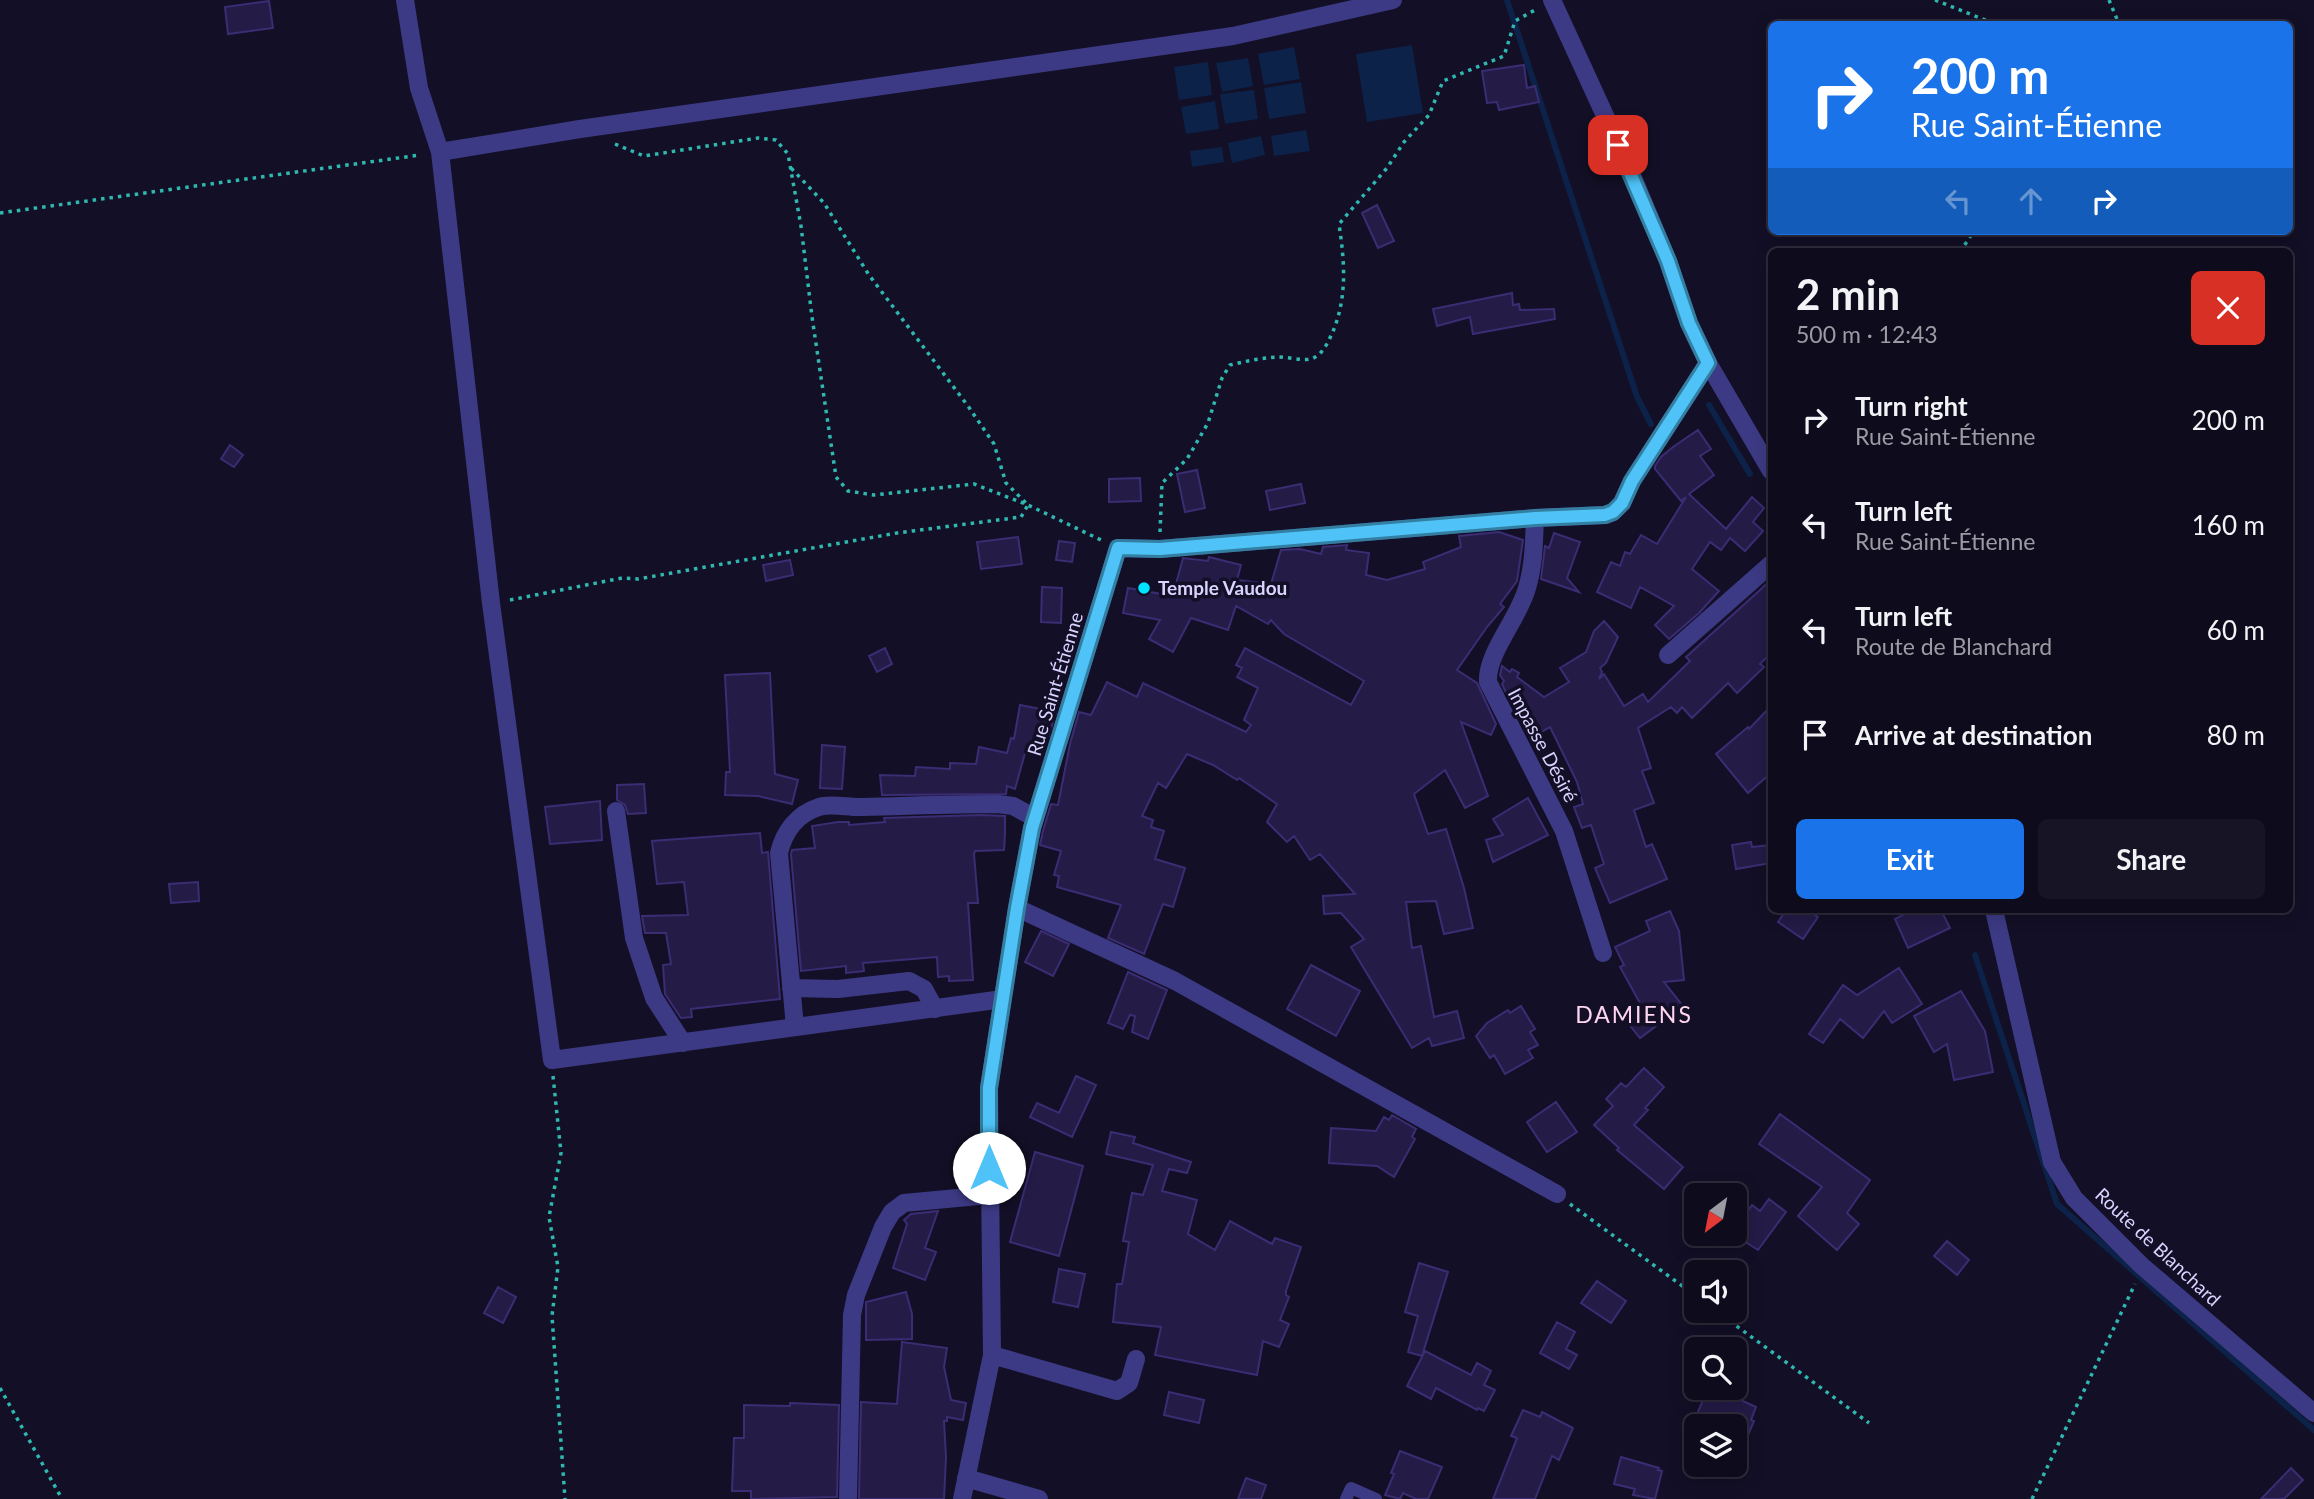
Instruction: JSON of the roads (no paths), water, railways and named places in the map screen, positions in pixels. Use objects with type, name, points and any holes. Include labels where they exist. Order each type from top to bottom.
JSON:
[{"type":"street","points":[[405,0],[419,88],[440,152],[491,603],[552,1060],[1003,999]]},
{"type":"street","points":[[440,152],[580,129],[1233,36],[1393,0]]},
{"type":"street","points":[[1552,1],[1629,168],[1668,261],[1689,323],[1708,363],[1768,466]]},
{"type":"street","points":[[1535,518],[1605,515],[1613,512],[1622,503],[1632,481],[1708,363]]},
{"type":"street","name":"Rue Saint-Étienne","points":[[962,1499],[992,1355],[989,1088],[1017,908],[1035,818],[1118,548],[1160,549],[1535,518]]},
{"type":"street","name":"Impasse Désiré","points":[[1535,518],[1532,567],[1527,590],[1510,629],[1487,668],[1488,682],[1564,831],[1603,953]]},
{"type":"street","points":[[1668,655],[1768,567]]},
{"type":"street","points":[[795,1027],[779,853],[790,825],[820,807],[998,804],[1013,806],[1035,818]]},
{"type":"street","points":[[616,811],[634,938],[654,998],[683,1043]]},
{"type":"street","points":[[1017,908],[1175,981],[1557,1194]]},
{"type":"street","name":"Route de Blanchard","points":[[1995,913],[2052,1162],[2074,1198],[2142,1266],[2314,1413]]},
{"type":"street","points":[[791,988],[838,989],[909,981],[923,989],[935,1009]]},
{"type":"street","points":[[848,1499],[852,1315],[856,1295],[883,1227],[892,1212],[904,1203],[989,1195]]},
{"type":"street","points":[[992,1355],[1117,1391],[1129,1384],[1136,1359]]},
{"type":"street","points":[[966,1478],[1039,1499]]},
{"type":"lane","points":[[1346,1499],[1351,1488],[1376,1499]]},
{"type":"water","points":[[1412,45],[1423,113],[1367,122],[1356,54]]},
{"type":"water","points":[[1294,47],[1300,79],[1264,85],[1258,54]]},
{"type":"water","points":[[1248,58],[1253,86],[1222,92],[1216,63]]},
{"type":"water","points":[[1208,62],[1212,95],[1179,100],[1174,67]]},
{"type":"water","points":[[1301,82],[1306,113],[1269,119],[1264,88]]},
{"type":"water","points":[[1254,90],[1258,119],[1225,124],[1220,94]]},
{"type":"water","points":[[1215,101],[1219,129],[1186,134],[1181,107]]},
{"type":"water","points":[[1306,130],[1310,151],[1274,156],[1271,136]]},
{"type":"water","points":[[1261,136],[1265,155],[1232,163],[1228,143]]},
{"type":"water","points":[[1222,147],[1224,162],[1192,167],[1190,151]]},
{"type":"waterway","points":[[1507,0],[1637,397],[1651,424]]},
{"type":"waterway","points":[[1709,405],[1750,474]]},
{"type":"waterway","points":[[1975,955],[2057,1204],[2314,1430]]},
{"type":"place","name":"Temple Vaudou","points":[[1144,588]]},
{"type":"district","name":"DAMIENS","points":[[1634,1015]]}]
